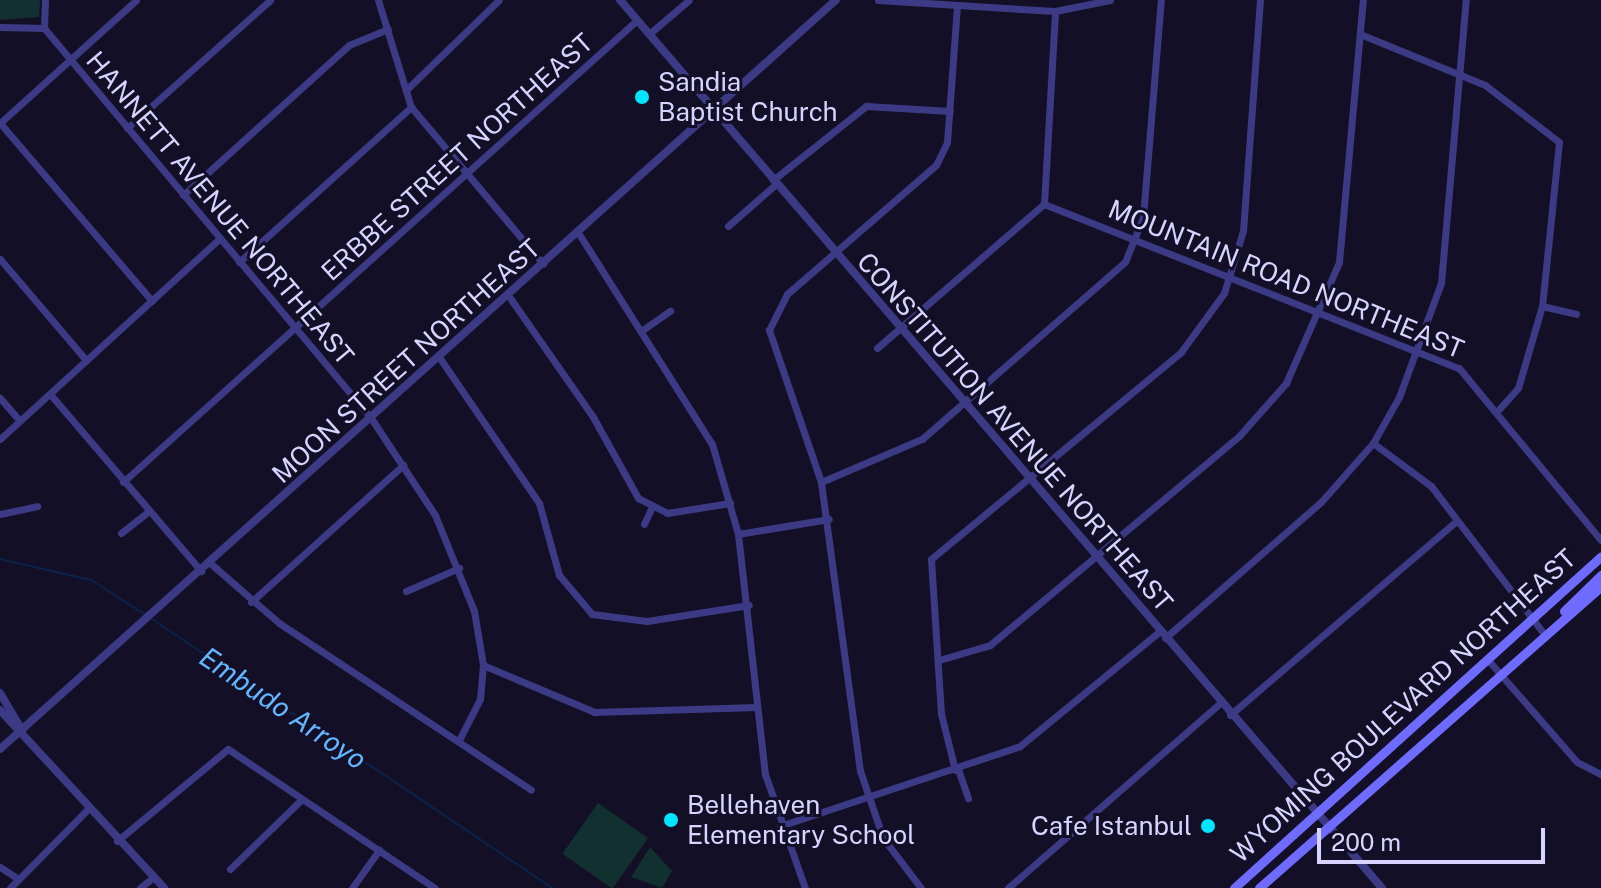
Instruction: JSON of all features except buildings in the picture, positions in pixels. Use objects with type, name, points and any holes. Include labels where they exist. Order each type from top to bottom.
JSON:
[{"type":"main road","name":"WYOMING BOULEVARD NORTHEAST","points":[[1234,888],[1601,556]]},
{"type":"main road","points":[[1546,631],[1601,575]]},
{"type":"main road","name":"WYOMING BOULEVARD NORTHEAST","points":[[1259,888],[1501,675],[1546,631],[1601,587]]},
{"type":"street","points":[[0,27],[44,28],[45,0]]},
{"type":"street","points":[[136,0],[0,123],[152,301]]},
{"type":"street","points":[[127,128],[270,0]]},
{"type":"street","points":[[378,0],[411,107],[543,264]]},
{"type":"street","points":[[406,90],[499,0]]},
{"type":"street","name":"CONSTITUTION AVENUE NORTHEAST","points":[[620,0],[1230,715],[1382,888]]},
{"type":"street","points":[[649,34],[689,0]]},
{"type":"street","name":"MOON STREET NORTHEAST","points":[[0,749],[579,234],[836,0]]},
{"type":"street","points":[[878,0],[1055,11],[1110,0]]},
{"type":"street","points":[[821,482],[889,457],[966,404],[1101,289],[1137,238],[1161,0]]},
{"type":"street","points":[[968,798],[957,770],[939,660],[931,559],[1031,481],[1181,352],[1231,275],[1243,231],[1260,0]]},
{"type":"street","points":[[939,660],[990,645],[1255,420],[1286,383],[1323,312],[1344,231],[1363,0]]},
{"type":"street","points":[[780,826],[957,770],[1048,727],[1321,502],[1373,443],[1421,350],[1447,243],[1466,0]]},
{"type":"street","points":[[921,888],[883,838],[852,741],[829,519],[821,482],[769,330],[787,294],[936,165],[950,111],[957,5]]},
{"type":"street","points":[[877,348],[1044,204],[1055,11]]},
{"type":"street","name":"ERBBE STREET NORTHEAST","points":[[123,482],[637,20]]},
{"type":"street","name":"HANNETT AVENUE NORTHEAST","points":[[44,28],[371,418],[403,465],[459,568],[483,665],[480,699],[458,742]]},
{"type":"street","points":[[183,195],[349,45],[388,29]]},
{"type":"street","points":[[1360,34],[1460,74],[1510,101],[1559,142],[1542,306],[1518,388],[1499,409]]},
{"type":"street","points":[[239,262],[411,107]]},
{"type":"street","points":[[728,226],[857,109],[950,111]]},
{"type":"street","name":"MOUNTAIN ROAD NORTHEAST","points":[[1044,204],[1421,350],[1459,368],[1499,409],[1601,540]]},
{"type":"street","points":[[579,234],[644,329],[712,444],[738,534],[749,605],[757,707],[780,826],[805,888]]},
{"type":"street","points":[[0,439],[219,239]]},
{"type":"street","points":[[0,259],[86,360]]},
{"type":"street","points":[[508,295],[651,509]]},
{"type":"street","points":[[1542,306],[1576,314]]},
{"type":"street","points":[[644,329],[670,311]]},
{"type":"street","points":[[439,357],[539,503],[559,575],[592,614],[647,621],[749,605]]},
{"type":"street","points":[[50,394],[201,571]]},
{"type":"street","points":[[0,398],[20,421]]},
{"type":"street","points":[[1373,443],[1431,486],[1532,619],[1546,631]]},
{"type":"street","points":[[251,602],[403,465]]},
{"type":"street","points":[[651,509],[730,503]]},
{"type":"street","points":[[0,514],[37,506]]},
{"type":"street","points":[[644,524],[651,509]]},
{"type":"street","points":[[121,533],[149,511]]},
{"type":"street","points":[[738,534],[829,519]]},
{"type":"street","points":[[1230,715],[1456,521]]},
{"type":"street","points":[[210,563],[251,602],[531,790]]},
{"type":"street","points":[[406,591],[459,568]]},
{"type":"street","points":[[1488,660],[1577,762],[1601,774]]},
{"type":"street","points":[[483,665],[594,712],[757,707]]},
{"type":"street","points":[[0,693],[22,730]]},
{"type":"street","points":[[1008,888],[1220,703]]},
{"type":"street","points":[[0,710],[22,730],[151,884],[164,888]]},
{"type":"street","points":[[117,841],[228,749],[435,888]]},
{"type":"street","points":[[230,869],[302,799]]},
{"type":"street","points":[[10,888],[89,808]]},
{"type":"street","points":[[352,888],[379,850]]},
{"type":"street","points":[[0,867],[17,878]]},
{"type":"street","points":[[140,888],[151,884]]},
{"type":"green space","points":[[0,0],[40,0],[39,17],[0,20]]},
{"type":"green space","points":[[598,803],[648,838],[613,888],[562,854]]},
{"type":"green space","points":[[650,847],[672,871],[662,888],[631,877]]},
{"type":"waterway","name":"Embudo Arroyo","points":[[0,559],[91,580],[146,615]]},
{"type":"waterway","name":"Embudo Arroyo","points":[[152,619],[553,888]]},
{"type":"place","name":"Sandia Baptist Church","points":[[642,97]]},
{"type":"place","name":"Bellehaven Elementary School","points":[[671,820]]},
{"type":"place","name":"Cafe Istanbul","points":[[1208,826]]}]
